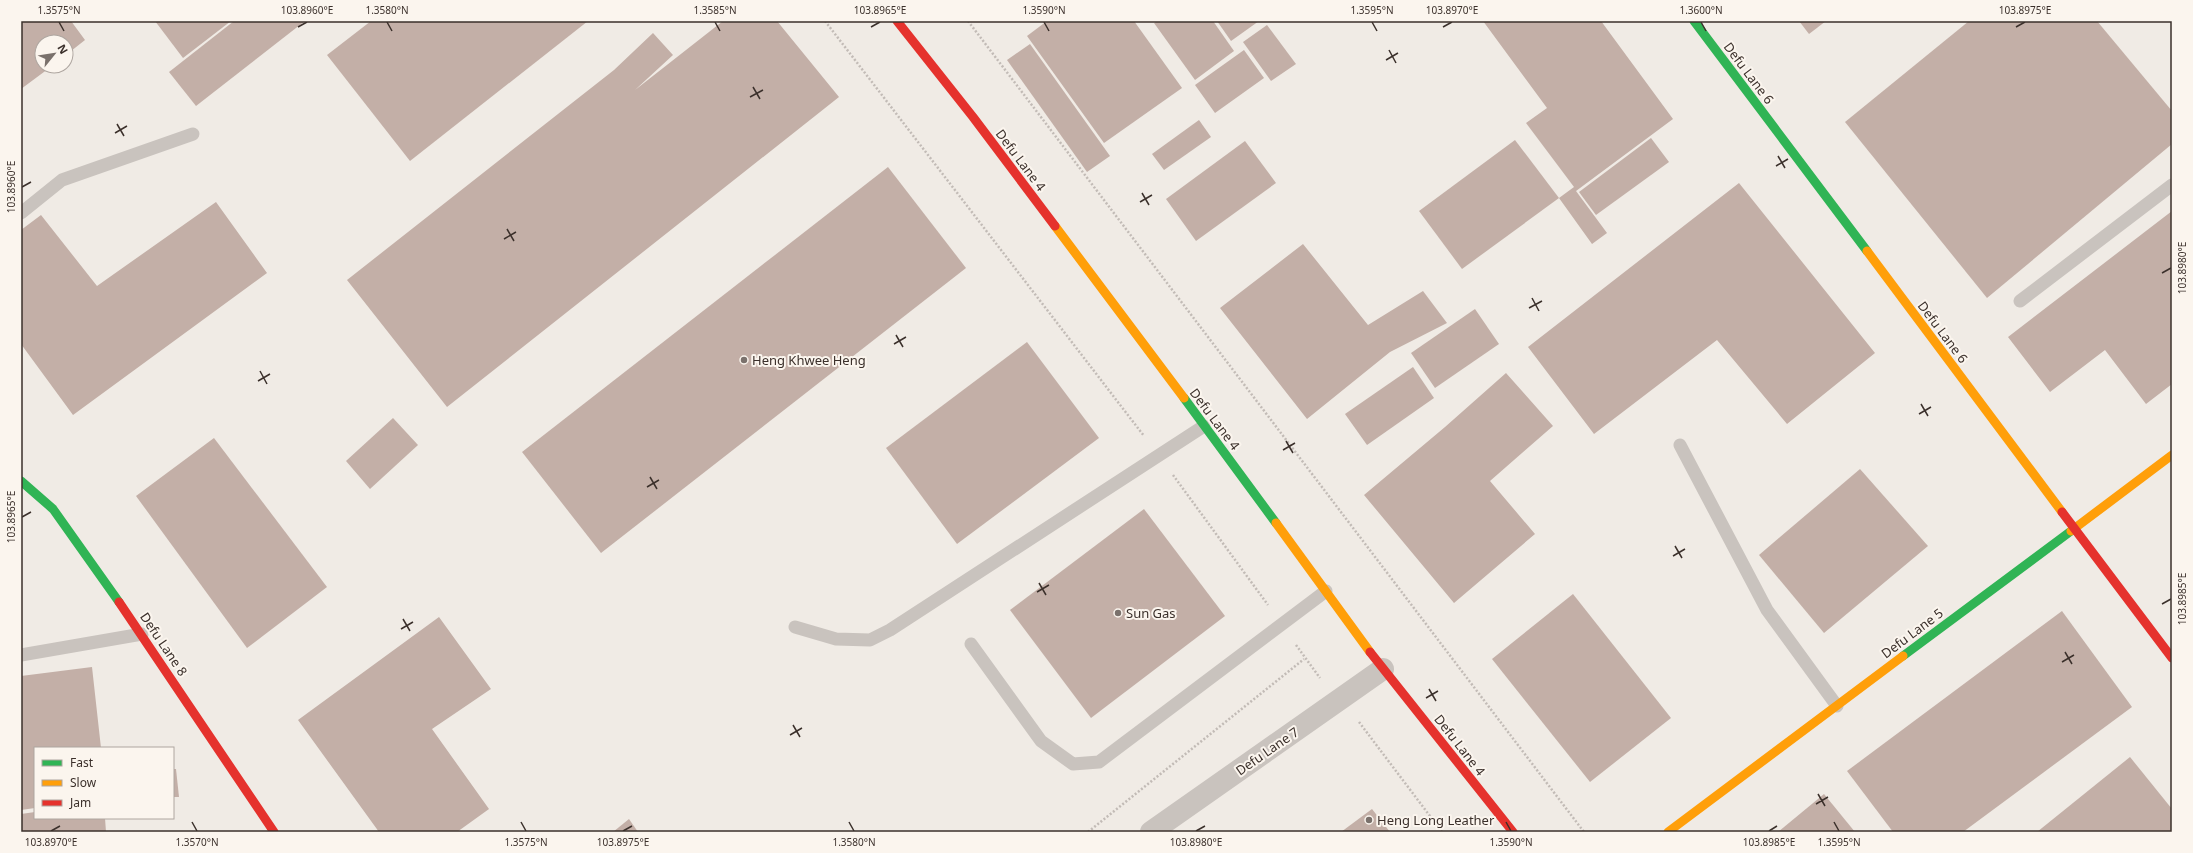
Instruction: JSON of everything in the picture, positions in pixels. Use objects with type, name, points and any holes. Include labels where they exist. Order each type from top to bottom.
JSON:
[{"type":"street","name":"Defu Lane 4","points":[[897,21],[978,124],[1326,590],[1383,669],[1513,832]]},
{"type":"street","name":"Defu Lane 6","points":[[1694,21],[2172,658]]},
{"type":"street","name":"Defu Lane 5","points":[[1668,832],[2172,455]]},
{"type":"street","name":"Defu Lane 8","points":[[21,481],[52,509],[142,634],[274,832]]},
{"type":"street","name":"Defu Lane 7","points":[[1151,832],[1383,669]]},
{"type":"lane","points":[[21,213],[62,180],[193,134]]},
{"type":"lane","points":[[2020,301],[2172,185]]},
{"type":"lane","points":[[795,628],[836,639],[870,640],[890,630],[1204,426]]},
{"type":"lane","points":[[1680,445],[1767,610],[1837,706]]},
{"type":"lane","points":[[971,644],[1041,741],[1073,764],[1099,762],[1283,625],[1326,590]]},
{"type":"lane","points":[[21,655],[142,634]]},
{"type":"path","points":[[825,21],[1159,455],[1283,625],[1304,659],[1354,716],[1442,832]]},
{"type":"path","points":[[968,21],[1584,832]]},
{"type":"path","points":[[1088,832],[1304,659]]},
{"type":"building","points":[[21,21],[71,21],[85,40],[74,49],[74,34],[34,34],[34,74],[41,74],[21,89]]},
{"type":"building","points":[[155,21],[231,21],[183,58]]},
{"type":"building","points":[[234,21],[305,21],[196,106],[169,72]]},
{"type":"building","points":[[371,21],[588,21],[410,161],[327,55]]},
{"type":"building","points":[[723,21],[777,21],[839,97],[447,407],[347,280],[614,70],[653,33],[673,55],[635,90]]},
{"type":"building","points":[[1047,21],[1134,21],[1182,88],[1104,143],[1027,36]]},
{"type":"building","points":[[1158,21],[1213,21],[1234,51],[1195,80],[1154,23]]},
{"type":"building","points":[[1217,21],[1259,21],[1231,41]]},
{"type":"building","points":[[1483,21],[1601,21],[1673,119],[1576,191],[1607,233],[1592,244],[1559,198],[1574,187],[1526,123],[1547,108]]},
{"type":"building","points":[[1799,21],[1826,21],[1809,34]]},
{"type":"building","points":[[1969,21],[2097,21],[2172,111],[2172,144],[1987,298],[1845,122]]},
{"type":"building","points":[[1267,25],[1296,64],[1271,81],[1243,42]]},
{"type":"building","points":[[1030,44],[1110,156],[1087,172],[1007,60]]},
{"type":"building","points":[[1244,50],[1264,78],[1215,113],[1195,85]]},
{"type":"building","points":[[1199,120],[1211,137],[1164,170],[1152,154]]},
{"type":"building","points":[[1651,138],[1669,162],[1596,215],[1579,192]]},
{"type":"building","points":[[1515,140],[1559,198],[1462,269],[1419,211]]},
{"type":"building","points":[[1245,141],[1276,183],[1196,241],[1166,199]]},
{"type":"building","name":"Heng Khwee Heng","points":[[888,167],[966,268],[601,553],[522,452]]},
{"type":"building","points":[[1739,183],[1875,353],[1787,424],[1717,340],[1594,434],[1528,347]]},
{"type":"building","points":[[216,202],[267,273],[73,415],[21,344],[21,230],[41,215],[97,286]]},
{"type":"building","points":[[2172,211],[2172,384],[2146,404],[2105,350],[2050,392],[2008,337]]},
{"type":"building","points":[[1303,244],[1368,325],[1423,291],[1447,323],[1390,352],[1307,419],[1220,308]]},
{"type":"building","points":[[1475,309],[1499,344],[1435,388],[1411,353]]},
{"type":"building","points":[[1027,342],[1099,438],[957,544],[886,448]]},
{"type":"building","points":[[1413,367],[1434,398],[1367,445],[1345,414]]},
{"type":"building","points":[[1506,373],[1553,426],[1490,481],[1535,534],[1454,603],[1364,495],[1445,427]]},
{"type":"building","points":[[393,418],[418,445],[370,489],[346,461]]},
{"type":"building","points":[[214,438],[327,587],[247,648],[136,496]]},
{"type":"building","points":[[1860,469],[1928,546],[1824,633],[1759,555]]},
{"type":"building","name":"Sun Gas","points":[[1144,509],[1225,616],[1091,718],[1010,610]]},
{"type":"building","points":[[1573,594],[1671,718],[1590,782],[1492,659]]},
{"type":"building","points":[[2062,611],[2132,707],[1963,832],[1893,832],[1847,771]]},
{"type":"building","points":[[439,617],[491,689],[432,729],[489,809],[457,832],[379,832],[298,720]]},
{"type":"building","points":[[92,667],[101,747],[34,747],[34,808],[21,810],[21,676]]},
{"type":"building","points":[[2130,757],[2172,809],[2172,832],[2037,832]]},
{"type":"building","points":[[174,769],[176,769],[179,797],[174,797]]},
{"type":"building","points":[[1824,794],[1855,832],[1778,832]]},
{"type":"building","name":"Heng Long Leather","points":[[1372,809],[1390,832],[1341,832]]},
{"type":"building","points":[[34,812],[34,819],[105,819],[106,832],[21,832],[21,814]]},
{"type":"building","points":[[629,819],[638,832],[613,832]]},
{"type":"traffic: fast","points":[[1694,21],[1867,251]]},
{"type":"traffic: fast","points":[[1184,398],[1276,523]]},
{"type":"traffic: fast","points":[[21,481],[53,509],[119,602]]},
{"type":"traffic: fast","points":[[1903,656],[2071,531]]},
{"type":"traffic: slow","points":[[1055,226],[1184,398]]},
{"type":"traffic: slow","points":[[1867,251],[2062,512]]},
{"type":"traffic: slow","points":[[2071,531],[2172,455]]},
{"type":"traffic: slow","points":[[1276,523],[1370,652]]},
{"type":"traffic: slow","points":[[1668,832],[1903,656]]},
{"type":"traffic: jam","points":[[897,21],[973,117],[1055,226]]},
{"type":"traffic: jam","points":[[2062,512],[2172,658]]},
{"type":"traffic: jam","points":[[119,602],[274,832]]},
{"type":"traffic: jam","points":[[1370,652],[1513,832]]},
{"type":"place","name":"Heng Khwee Heng","points":[[744,360]]},
{"type":"place","name":"Sun Gas","points":[[1118,613]]},
{"type":"place","name":"Heng Long Leather","points":[[1369,820]]}]
